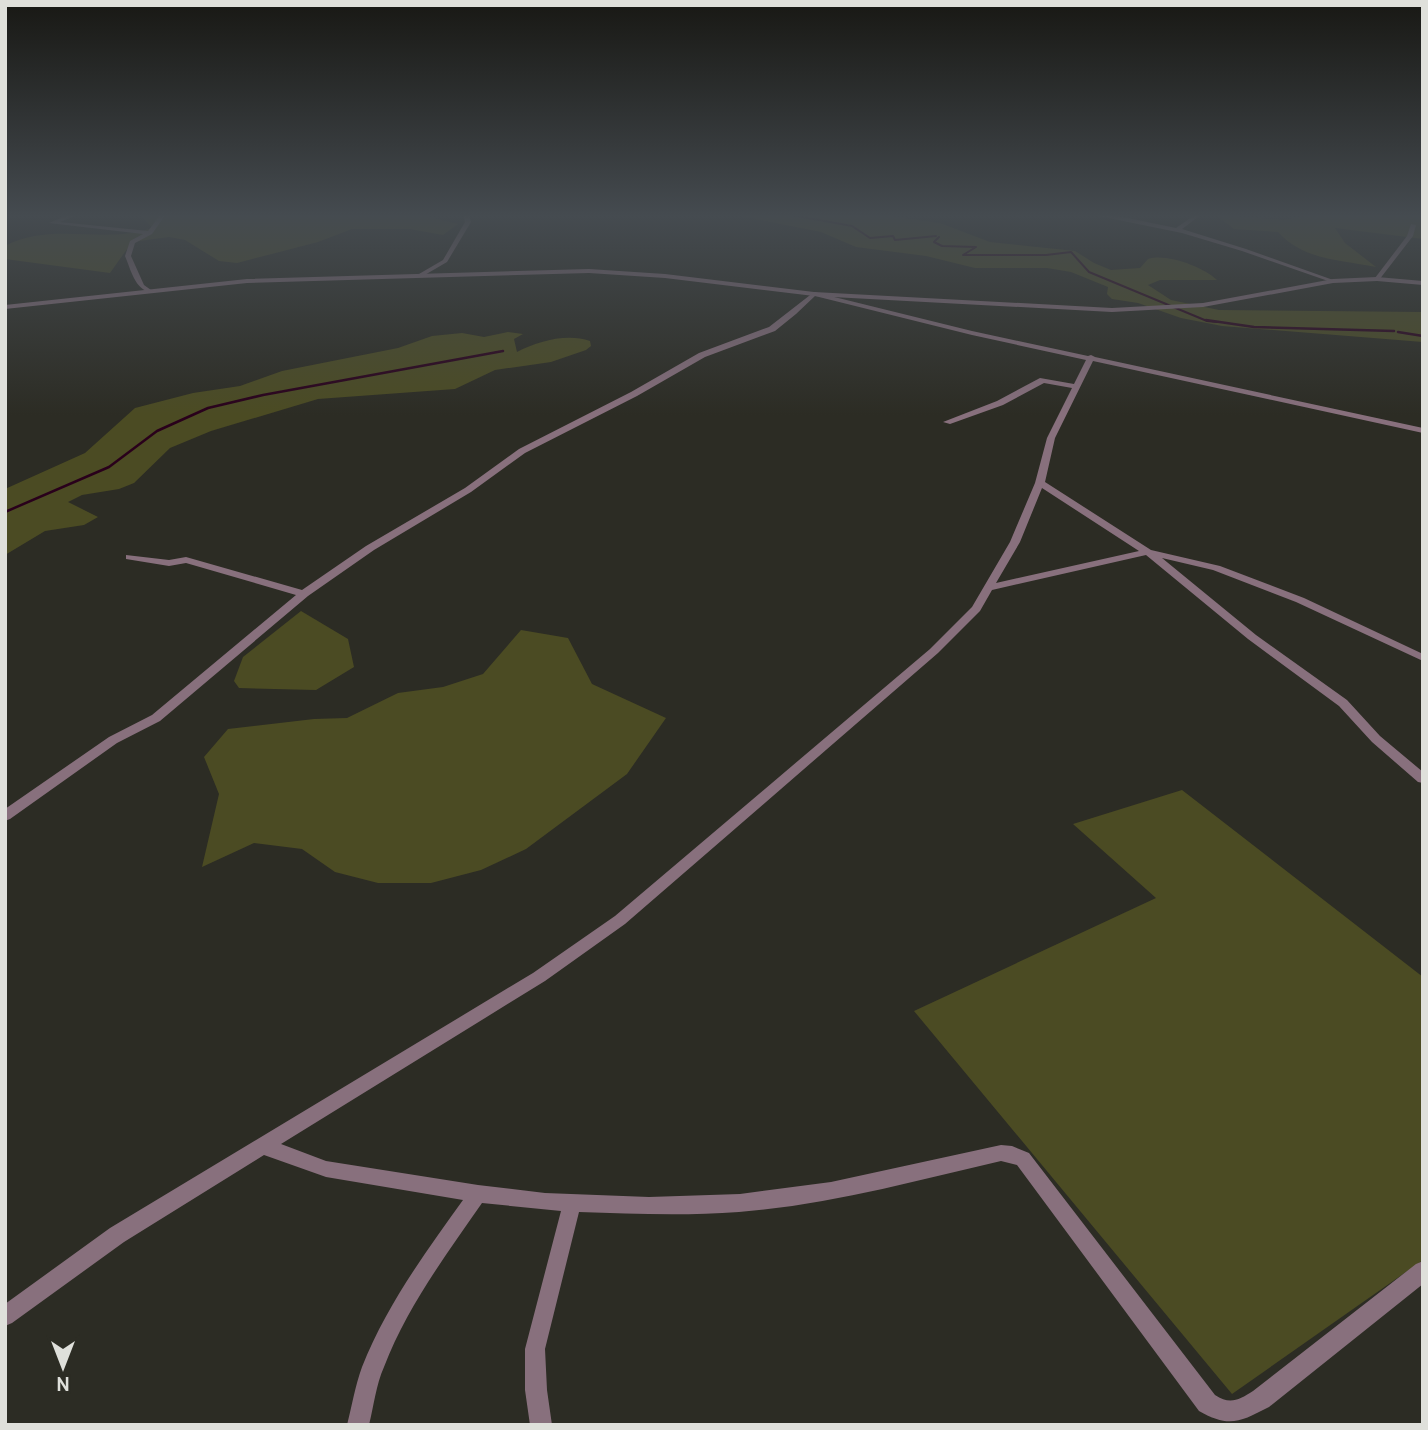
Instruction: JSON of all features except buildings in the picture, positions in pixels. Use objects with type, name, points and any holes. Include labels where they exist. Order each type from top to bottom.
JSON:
[{"type":"street","points":[[139,281],[141,286],[149,291]]},
{"type":"street","points":[[5,306],[273,281]]},
{"type":"street","points":[[704,281],[814,294],[1112,310],[1203,305],[1339,281]]},
{"type":"street","points":[[1397,281],[1423,283]]},
{"type":"street","points":[[814,294],[972,332],[1423,431]]},
{"type":"street","points":[[5,816],[113,740],[156,718],[304,594],[370,548],[468,490],[522,451],[634,394],[702,355],[772,329],[814,294]]},
{"type":"street","points":[[5,1316],[117,1235],[539,977],[620,920],[934,651],[976,610],[1015,542],[1040,484],[1051,438],[1091,357]]},
{"type":"street","points":[[947,422],[1000,402],[1038,382],[1076,387]]},
{"type":"street","points":[[1040,484],[1148,552],[1252,637],[1343,703],[1376,739],[1423,779]]},
{"type":"street","points":[[989,588],[1148,552],[1216,568],[1300,600],[1423,658]]},
{"type":"street","points":[[130,557],[169,563],[186,560],[304,594]]},
{"type":"street","points":[[263,1146],[326,1169],[478,1194],[572,1203],[649,1206],[740,1203],[831,1191],[1002,1153],[1013,1154],[1023,1159],[1207,1403],[1220,1412],[1234,1414],[1261,1399],[1423,1271]]},
{"type":"street","points":[[358,1425],[373,1366],[396,1321],[442,1245],[478,1194]]},
{"type":"street","points":[[541,1425],[536,1390],[535,1349],[572,1203]]},
{"type":"shaded area","points":[[1093,281],[1158,281],[1148,285],[1171,300],[1219,310],[1423,312],[1423,342],[1222,326],[1181,318],[1138,303],[1112,299],[1107,294],[1108,287]]},
{"type":"shaded area","points":[[508,332],[523,334],[514,339],[517,352],[562,338],[590,341],[591,346],[551,362],[495,370],[455,389],[318,399],[211,431],[170,448],[134,483],[119,489],[82,495],[68,502],[98,517],[84,525],[45,531],[5,555],[5,489],[85,453],[135,408],[193,393],[240,386],[282,371],[398,348],[432,336],[462,333],[484,337]]},
{"type":"shaded area","points":[[301,611],[348,639],[354,667],[316,690],[239,688],[234,681],[243,657]]},
{"type":"shaded area","points":[[521,630],[568,638],[592,684],[666,718],[627,774],[526,849],[481,870],[431,883],[378,883],[335,872],[302,849],[254,843],[202,867],[219,794],[204,757],[228,729],[347,718],[398,693],[443,687],[483,674]]},
{"type":"shaded area","points":[[1182,790],[1423,977],[1423,1260],[1232,1394],[914,1011],[1156,898],[1073,824]]},
{"type":"waterway","points":[[1110,281],[1207,321],[1217,322]]},
{"type":"waterway","points":[[1206,320],[1254,327],[1394,331]]},
{"type":"waterway","points":[[1398,332],[1423,336]]},
{"type":"waterway","points":[[5,512],[109,467],[157,431],[208,408],[263,395],[503,351]]}]
